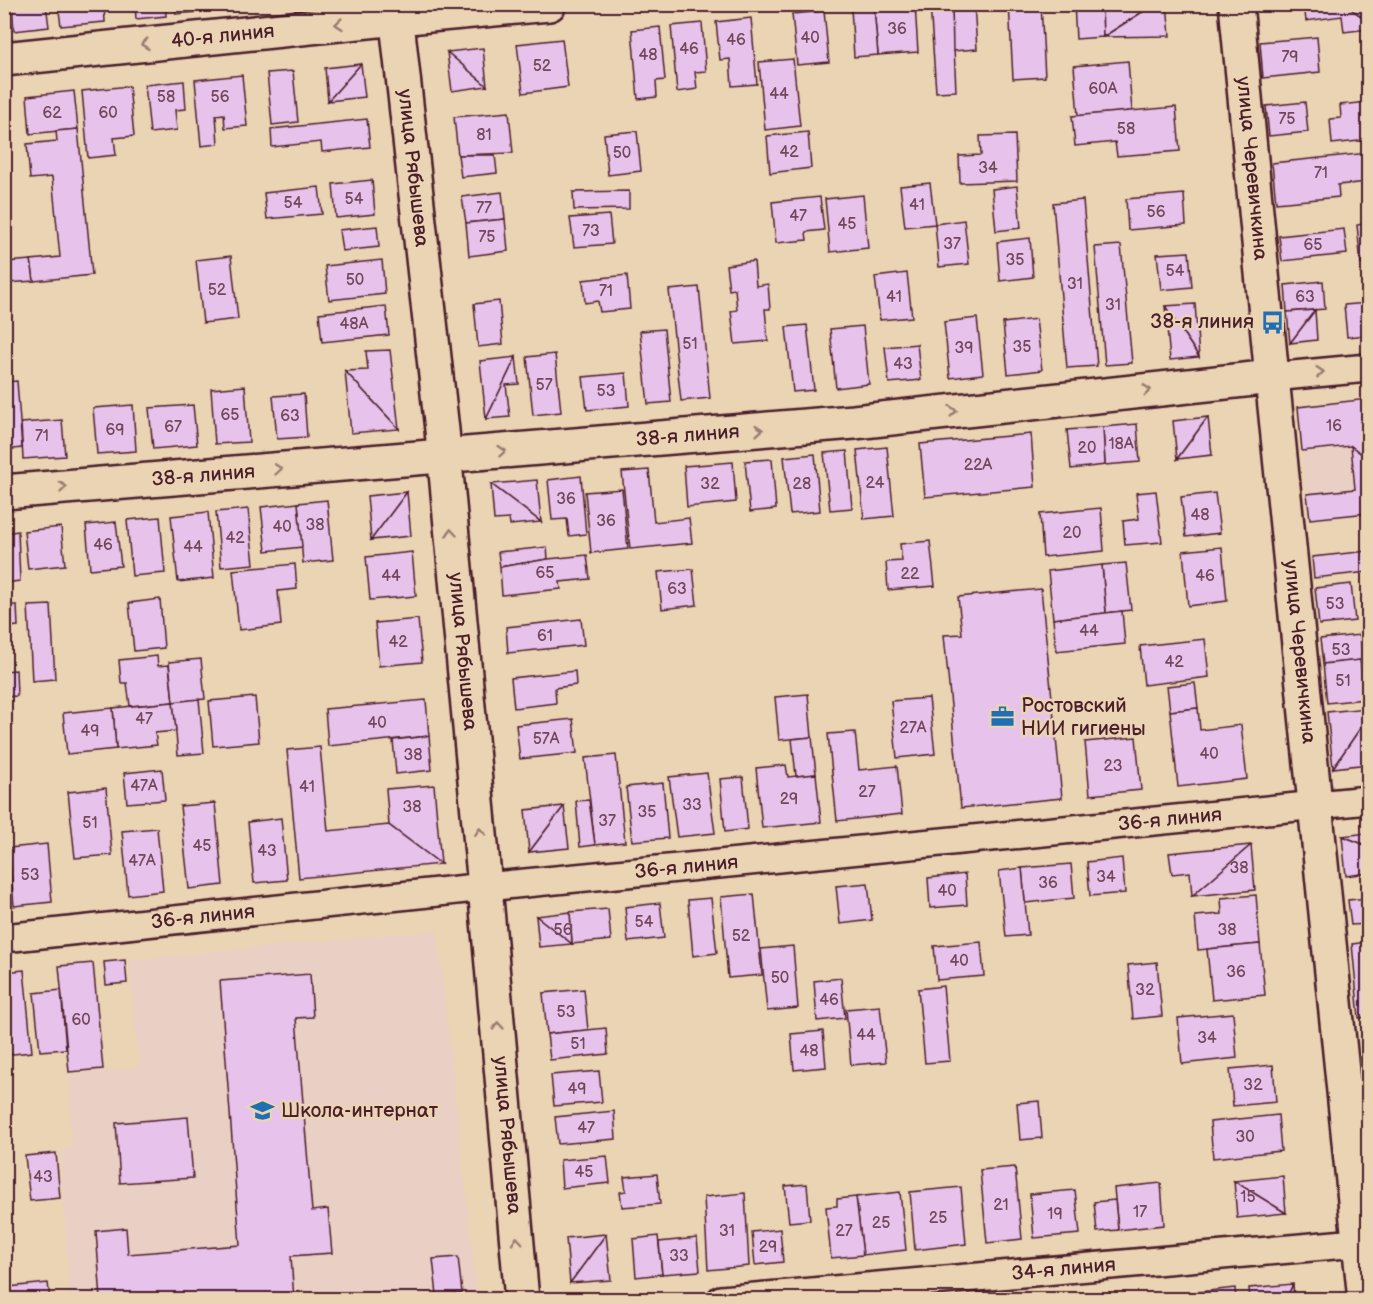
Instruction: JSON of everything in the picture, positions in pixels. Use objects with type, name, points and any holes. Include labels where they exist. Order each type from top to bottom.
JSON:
[{"type":"street","name":"40-я линия","points":[[4,59],[396,11],[549,4]]},
{"type":"street","name":"улица Черевичкина","points":[[1236,4],[1316,805],[1364,1242],[1365,1299]]},
{"type":"street","name":"улица Рябышева","points":[[396,11],[444,456],[522,1299]]},
{"type":"street","name":"38-я линия","points":[[4,492],[854,422],[1368,368]]},
{"type":"street","name":"36-я линия","points":[[4,938],[485,887],[1368,800]]},
{"type":"street","name":"34-я линия","points":[[721,1299],[1364,1242]]},
{"type":"shaded area","points":[[1368,399],[1368,514],[1309,519],[1298,407]]},
{"type":"shaded area","name":"Школа-интернат","points":[[437,930],[477,1292],[394,1300],[70,1299],[60,1153],[71,1147],[69,1075],[139,1067],[129,960]]},
{"type":"building","points":[[12,4],[46,4],[49,27],[14,31]]},
{"type":"building","points":[[58,4],[104,4],[105,22],[61,26]]},
{"type":"building","points":[[135,4],[165,4],[166,16],[136,19]]},
{"type":"building","points":[[175,4],[206,4],[207,11],[176,14]]},
{"type":"building","points":[[217,4],[254,4],[254,6],[217,10]]},
{"type":"building","points":[[915,4],[918,52],[878,55],[874,7]]},
{"type":"building","points":[[930,4],[952,4],[956,91],[936,92]]},
{"type":"building","points":[[952,4],[974,4],[977,49],[953,51]]},
{"type":"building","points":[[1009,4],[1041,4],[1045,77],[1013,79]]},
{"type":"building","points":[[1074,4],[1102,4],[1103,37],[1076,39]]},
{"type":"building","points":[[1102,4],[1155,4],[1103,37]]},
{"type":"building","points":[[1155,4],[1167,4],[1170,36],[1103,37]]},
{"type":"building","points":[[1304,4],[1344,4],[1368,21],[1368,29],[1344,32],[1342,16],[1306,21]]},
{"type":"building","points":[[1344,4],[1368,4],[1368,21]]},
{"type":"building","points":[[874,7],[878,55],[854,57],[851,8]]},
{"type":"building","points":[[824,11],[829,62],[797,65],[792,14]]},
{"type":"building","points":[[751,18],[757,84],[732,86],[730,59],[720,60],[716,22]]},
{"type":"building","points":[[702,23],[706,71],[695,72],[697,89],[677,92],[671,26]]},
{"type":"building","points":[[660,27],[665,80],[656,81],[657,97],[638,99],[632,30]]},
{"type":"building","points":[[1317,37],[1320,72],[1263,78],[1260,42]]},
{"type":"building","points":[[562,39],[568,87],[523,93],[517,44]]},
{"type":"building","points":[[483,48],[487,86],[447,52]]},
{"type":"building","points":[[447,52],[487,86],[452,91]]},
{"type":"building","points":[[793,59],[800,126],[765,130],[759,62]]},
{"type":"building","points":[[1128,61],[1132,111],[1078,116],[1074,66]]},
{"type":"building","points":[[361,64],[328,101],[325,68]]},
{"type":"building","points":[[361,64],[365,97],[328,101]]},
{"type":"building","points":[[293,71],[298,122],[272,125],[267,73]]},
{"type":"building","points":[[242,75],[247,126],[225,128],[224,114],[216,115],[218,144],[201,146],[195,80]]},
{"type":"building","points":[[184,81],[186,109],[175,110],[177,130],[150,133],[145,85]]},
{"type":"building","points":[[129,86],[134,136],[114,138],[116,155],[88,158],[82,91]]},
{"type":"building","points":[[74,91],[78,129],[30,134],[27,96]]},
{"type":"building","points":[[4,98],[7,98],[11,141],[4,142]]},
{"type":"building","points":[[1305,102],[1308,132],[1269,136],[1266,106]]},
{"type":"building","points":[[1368,102],[1368,140],[1332,144],[1330,119],[1341,118],[1340,105]]},
{"type":"building","points":[[1176,107],[1180,151],[1117,156],[1115,142],[1075,146],[1072,116]]},
{"type":"building","points":[[509,112],[513,153],[458,155],[454,117]]},
{"type":"building","points":[[367,119],[370,147],[322,152],[321,142],[272,147],[271,129]]},
{"type":"building","points":[[78,129],[92,275],[34,281],[31,260],[60,257],[52,177],[30,179],[27,144],[57,141],[56,131]]},
{"type":"building","points":[[637,131],[641,171],[608,175],[604,134]]},
{"type":"building","points":[[808,132],[811,168],[770,173],[767,136]]},
{"type":"building","points":[[1015,135],[1017,181],[960,183],[959,156],[981,155],[980,136]]},
{"type":"building","points":[[1368,153],[1368,182],[1338,185],[1339,197],[1276,203],[1272,163]]},
{"type":"building","points":[[458,155],[495,155],[497,173],[461,177]]},
{"type":"building","points":[[372,180],[375,214],[336,218],[333,184]]},
{"type":"building","points":[[930,183],[935,224],[905,227],[900,186]]},
{"type":"building","points":[[1017,186],[1021,228],[996,231],[992,189]]},
{"type":"building","points":[[319,187],[322,214],[267,219],[264,193]]},
{"type":"building","points":[[629,191],[629,209],[574,210],[573,192]]},
{"type":"building","points":[[502,192],[505,219],[466,223],[462,197]]},
{"type":"building","points":[[1184,194],[1186,225],[1128,230],[1126,199]]},
{"type":"building","points":[[863,195],[868,248],[830,252],[825,199]]},
{"type":"building","points":[[820,197],[824,230],[806,232],[807,240],[776,243],[772,202]]},
{"type":"building","points":[[1083,200],[1097,366],[1067,368],[1053,203]]},
{"type":"building","points":[[609,215],[612,244],[574,247],[570,218]]},
{"type":"building","points":[[505,219],[508,251],[469,256],[466,223]]},
{"type":"building","points":[[964,220],[969,264],[939,267],[935,224]]},
{"type":"building","points":[[1368,223],[1368,263],[1361,264],[1357,225]]},
{"type":"building","points":[[377,226],[379,247],[342,251],[339,230]]},
{"type":"building","points":[[1344,229],[1347,254],[1282,261],[1279,236]]},
{"type":"building","points":[[1030,238],[1033,277],[1000,281],[997,242]]},
{"type":"building","points":[[1121,245],[1132,363],[1105,365],[1095,247]]},
{"type":"building","points":[[4,246],[8,283],[4,284]]},
{"type":"building","points":[[1189,252],[1192,287],[1161,290],[1157,254]]},
{"type":"building","points":[[231,256],[238,319],[203,323],[196,260]]},
{"type":"building","points":[[31,260],[34,281],[8,283],[6,262]]},
{"type":"building","points":[[382,260],[385,294],[329,300],[325,266]]},
{"type":"building","points":[[754,261],[756,286],[768,284],[770,309],[765,309],[768,341],[735,344],[731,311],[737,310],[735,289],[729,290],[726,265]]},
{"type":"building","points":[[907,273],[912,317],[880,320],[875,277]]},
{"type":"building","points":[[627,275],[630,309],[600,312],[598,301],[585,303],[583,280]]},
{"type":"building","points":[[1323,281],[1325,309],[1287,312],[1285,285]]},
{"type":"building","points":[[699,287],[710,398],[681,401],[669,290]]},
{"type":"building","points":[[499,301],[503,344],[478,347],[474,304]]},
{"type":"building","points":[[1368,303],[1368,335],[1347,337],[1344,305]]},
{"type":"building","points":[[1195,304],[1199,357],[1165,306]]},
{"type":"building","points":[[386,306],[389,335],[322,342],[319,313]]},
{"type":"building","points":[[1165,306],[1199,357],[1170,360]]},
{"type":"building","points":[[1315,310],[1317,340],[1290,343]]},
{"type":"building","points":[[1315,310],[1290,343],[1287,312]]},
{"type":"building","points":[[977,318],[983,374],[950,378],[944,322]]},
{"type":"building","points":[[1036,319],[1042,370],[1008,374],[1003,323]]},
{"type":"building","points":[[807,325],[814,390],[793,392],[786,327]]},
{"type":"building","points":[[863,326],[869,384],[836,388],[830,329]]},
{"type":"building","points":[[664,329],[671,402],[648,404],[640,331]]},
{"type":"building","points":[[917,344],[921,380],[889,383],[885,347]]},
{"type":"building","points":[[390,350],[399,429],[345,371],[368,370],[366,351]]},
{"type":"building","points":[[555,354],[561,412],[533,415],[527,357]]},
{"type":"building","points":[[516,357],[519,384],[506,385],[510,417],[486,419]]},
{"type":"building","points":[[516,357],[486,419],[480,361]]},
{"type":"building","points":[[345,371],[399,429],[351,433]]},
{"type":"building","points":[[626,373],[629,406],[587,410],[583,377]]},
{"type":"building","points":[[17,381],[22,448],[4,450],[4,382]]},
{"type":"building","points":[[245,386],[249,442],[215,444],[211,389]]},
{"type":"building","points":[[304,394],[307,437],[277,439],[273,396]]},
{"type":"building","points":[[1368,399],[1368,459],[1351,446],[1302,451],[1298,407]]},
{"type":"building","points":[[133,405],[136,451],[97,454],[93,408]]},
{"type":"building","points":[[193,405],[197,445],[153,449],[149,408]]},
{"type":"building","points":[[1208,417],[1177,459],[1173,421]]},
{"type":"building","points":[[1208,417],[1212,455],[1177,459]]},
{"type":"building","points":[[62,420],[65,456],[23,459],[21,423]]},
{"type":"building","points":[[1137,424],[1140,462],[1105,465],[1103,427]]},
{"type":"building","points":[[1103,427],[1105,465],[1071,469],[1067,430]]},
{"type":"building","points":[[1031,434],[1035,487],[925,497],[920,444]]},
{"type":"building","points":[[1351,446],[1368,459],[1368,513],[1310,519],[1307,494],[1355,489]]},
{"type":"building","points":[[887,447],[894,516],[864,519],[857,450]]},
{"type":"building","points":[[847,451],[852,508],[830,510],[824,453]]},
{"type":"building","points":[[815,454],[820,511],[790,514],[784,457]]},
{"type":"building","points":[[772,459],[776,509],[750,512],[745,461]]},
{"type":"building","points":[[733,462],[736,502],[687,507],[684,466]]},
{"type":"building","points":[[649,470],[654,522],[689,518],[692,543],[630,549],[622,472]]},
{"type":"building","points":[[581,476],[586,534],[569,536],[567,519],[552,520],[548,480]]},
{"type":"building","points":[[537,480],[541,522],[491,484]]},
{"type":"building","points":[[491,484],[541,522],[510,525],[509,519],[494,520]]},
{"type":"building","points":[[622,489],[628,549],[591,553],[585,492]]},
{"type":"building","points":[[1156,491],[1162,542],[1125,545],[1123,521],[1139,519],[1136,493]]},
{"type":"building","points":[[407,492],[371,540],[367,496]]},
{"type":"building","points":[[407,492],[411,536],[371,540]]},
{"type":"building","points":[[1215,493],[1220,533],[1186,537],[1181,497]]},
{"type":"building","points":[[327,500],[333,560],[303,563],[298,503]]},
{"type":"building","points":[[298,503],[302,547],[266,551],[261,507]]},
{"type":"building","points":[[1101,508],[1104,551],[1043,557],[1040,514]]},
{"type":"building","points":[[248,509],[254,564],[221,567],[216,512]]},
{"type":"building","points":[[208,512],[214,578],[178,582],[171,516]]},
{"type":"building","points":[[160,517],[165,573],[132,576],[127,520]]},
{"type":"building","points":[[116,522],[121,566],[90,569],[86,525]]},
{"type":"building","points":[[61,527],[65,565],[28,569],[24,531]]},
{"type":"building","points":[[18,531],[20,581],[4,583],[4,533]]},
{"type":"building","points":[[930,541],[935,586],[888,590],[886,562],[902,561],[900,544]]},
{"type":"building","points":[[547,547],[548,559],[500,567],[498,552]]},
{"type":"building","points":[[1222,547],[1227,601],[1188,606],[1183,551]]},
{"type":"building","points":[[1368,551],[1368,572],[1314,578],[1312,557]]},
{"type":"building","points":[[412,552],[416,596],[370,600],[366,557]]},
{"type":"building","points":[[587,555],[590,579],[560,582],[561,589],[502,595],[500,567]]},
{"type":"building","points":[[1126,563],[1131,610],[1106,613],[1102,565]]},
{"type":"building","points":[[295,564],[297,589],[278,591],[281,625],[239,630],[233,570]]},
{"type":"building","points":[[1102,565],[1106,613],[1053,619],[1048,571]]},
{"type":"building","points":[[693,569],[697,605],[662,609],[658,572]]},
{"type":"building","points":[[1351,584],[1355,621],[1319,625],[1315,588]]},
{"type":"building","name":"Ростовский НИИ гигиены","points":[[1041,589],[1062,798],[961,808],[944,635],[962,634],[958,597]]},
{"type":"building","points":[[160,599],[164,648],[134,651],[129,603]]},
{"type":"building","points":[[4,605],[17,605],[18,626],[10,627],[11,639],[4,640]]},
{"type":"building","points":[[51,605],[55,679],[32,681],[28,606]]},
{"type":"building","points":[[1122,611],[1125,644],[1056,651],[1053,619]]},
{"type":"building","points":[[418,619],[422,662],[379,666],[375,623]]},
{"type":"building","points":[[581,619],[584,645],[508,653],[506,627]]},
{"type":"building","points":[[1360,635],[1363,660],[1323,664],[1320,639]]},
{"type":"building","points":[[1205,639],[1209,677],[1144,685],[1140,646]]},
{"type":"building","points":[[157,656],[158,666],[169,665],[173,702],[130,706],[127,683],[121,683],[119,660]]},
{"type":"building","points":[[201,659],[205,699],[173,702],[169,662]]},
{"type":"building","points":[[1360,660],[1365,699],[1327,703],[1323,664]]},
{"type":"building","points":[[16,670],[17,696],[4,697],[4,671]]},
{"type":"building","points":[[575,671],[576,685],[555,688],[556,703],[514,708],[511,678]]},
{"type":"building","points":[[1195,683],[1198,708],[1170,711],[1167,686]]},
{"type":"building","points":[[808,694],[812,737],[779,740],[775,697]]},
{"type":"building","points":[[255,697],[259,742],[213,746],[209,701]]},
{"type":"building","points":[[929,698],[935,754],[897,758],[891,701]]},
{"type":"building","points":[[199,699],[204,753],[178,755],[173,702]]},
{"type":"building","points":[[426,700],[429,736],[328,746],[325,709]]},
{"type":"building","points":[[173,702],[176,731],[155,733],[157,745],[116,749],[113,708]]},
{"type":"building","points":[[113,708],[116,749],[67,754],[63,713]]},
{"type":"building","points":[[1198,708],[1200,730],[1241,725],[1247,779],[1178,787],[1170,711]]},
{"type":"building","points":[[1368,708],[1368,717],[1333,768],[1327,712]]},
{"type":"building","points":[[1368,717],[1368,764],[1333,768]]},
{"type":"building","points":[[573,719],[577,753],[520,759],[516,725]]},
{"type":"building","points":[[855,732],[859,770],[897,766],[902,814],[837,821],[828,734]]},
{"type":"building","points":[[429,736],[432,770],[396,774],[393,740]]},
{"type":"building","points":[[812,737],[816,774],[796,776],[792,739]]},
{"type":"building","points":[[1136,737],[1141,790],[1090,795],[1085,742]]},
{"type":"building","points":[[320,747],[328,831],[389,825],[441,864],[299,878],[287,750]]},
{"type":"building","points":[[616,755],[625,842],[595,845],[585,758]]},
{"type":"building","points":[[786,765],[788,777],[816,774],[821,822],[762,828],[756,768]]},
{"type":"building","points":[[162,769],[165,800],[127,803],[124,773]]},
{"type":"building","points":[[707,773],[715,833],[677,837],[669,777]]},
{"type":"building","points":[[743,777],[748,829],[725,832],[720,779]]},
{"type":"building","points":[[663,783],[668,838],[632,841],[626,787]]},
{"type":"building","points":[[434,785],[441,864],[389,825],[386,789]]},
{"type":"building","points":[[106,788],[112,855],[75,858],[68,792]]},
{"type":"building","points":[[589,800],[595,845],[580,847],[576,801]]},
{"type":"building","points":[[215,803],[223,885],[189,889],[180,806]]},
{"type":"building","points":[[564,806],[569,848],[529,852]]},
{"type":"building","points":[[564,806],[529,852],[525,810]]},
{"type":"building","points":[[281,818],[287,880],[254,883],[248,822]]},
{"type":"building","points":[[157,828],[163,891],[128,895],[122,831]]},
{"type":"building","points":[[1368,833],[1368,846],[1342,836]]},
{"type":"building","points":[[1342,836],[1368,846],[1368,873],[1346,876]]},
{"type":"building","points":[[47,844],[52,902],[14,906],[9,848]]},
{"type":"building","points":[[1251,845],[1192,896],[1190,872],[1172,874],[1169,853]]},
{"type":"building","points":[[1251,845],[1255,890],[1192,896]]},
{"type":"building","points":[[1122,858],[1125,893],[1090,896],[1087,862]]},
{"type":"building","points":[[1071,864],[1074,898],[1025,903],[1022,868]]},
{"type":"building","points":[[1022,868],[1028,935],[1006,937],[999,871]]},
{"type":"building","points":[[965,874],[967,905],[930,908],[928,878]]},
{"type":"building","points":[[868,883],[872,920],[840,924],[836,886]]},
{"type":"building","points":[[754,894],[762,975],[728,978],[721,897]]},
{"type":"building","points":[[1256,895],[1260,944],[1198,950],[1195,916],[1222,914],[1221,898]]},
{"type":"building","points":[[711,898],[717,953],[693,956],[688,900]]},
{"type":"building","points":[[1368,898],[1368,924],[1351,925],[1348,900]]},
{"type":"building","points":[[660,903],[664,938],[628,942],[625,907]]},
{"type":"building","points":[[608,909],[611,940],[572,944],[570,912]]},
{"type":"building","points":[[570,912],[572,944],[536,916]]},
{"type":"building","points":[[536,916],[572,944],[539,947]]},
{"type":"building","points":[[981,942],[984,976],[937,980],[934,946]]},
{"type":"building","points":[[1368,942],[1368,1017],[1359,1018],[1352,944]]},
{"type":"building","points":[[1260,944],[1265,995],[1212,1000],[1207,949]]},
{"type":"building","points":[[793,946],[798,1008],[767,1011],[761,949]]},
{"type":"building","points":[[125,960],[127,983],[106,985],[104,962]]},
{"type":"building","points":[[1157,962],[1162,1016],[1133,1019],[1128,965]]},
{"type":"building","points":[[93,963],[103,1069],[69,1072],[59,966]]},
{"type":"building","points":[[24,970],[32,1052],[4,1055],[4,972]]},
{"type":"building","points":[[310,974],[313,1017],[296,1018],[312,1211],[328,1209],[332,1253],[291,1256],[294,1300],[101,1300],[96,1231],[126,1228],[128,1254],[240,1245],[220,981]]},
{"type":"building","points":[[841,978],[845,1018],[817,1021],[814,981]]},
{"type":"building","points":[[943,986],[950,1061],[925,1063],[918,989]]},
{"type":"building","points":[[584,989],[588,1030],[547,1034],[543,993]]},
{"type":"building","points":[[61,990],[66,1049],[40,1051],[34,993]]},
{"type":"building","points":[[880,1006],[886,1062],[851,1065],[846,1009]]},
{"type":"building","points":[[1233,1013],[1237,1058],[1182,1064],[1178,1018]]},
{"type":"building","points":[[606,1028],[608,1054],[550,1060],[547,1034]]},
{"type":"building","points":[[823,1031],[826,1067],[794,1070],[791,1034]]},
{"type":"building","points":[[1368,1045],[1368,1078],[1364,1078],[1361,1046]]},
{"type":"building","points":[[1273,1065],[1276,1102],[1233,1106],[1230,1069]]},
{"type":"building","points":[[599,1071],[602,1102],[554,1106],[551,1075]]},
{"type":"building","points":[[1368,1085],[1368,1122],[1365,1086]]},
{"type":"building","points":[[1039,1101],[1042,1138],[1020,1140],[1017,1103]]},
{"type":"building","points":[[614,1111],[616,1139],[558,1144],[555,1117]]},
{"type":"building","points":[[1278,1115],[1281,1151],[1213,1158],[1210,1122]]},
{"type":"building","points":[[188,1117],[193,1178],[120,1183],[116,1123]]},
{"type":"building","points":[[56,1153],[60,1198],[30,1201],[25,1156]]},
{"type":"building","points":[[607,1156],[610,1183],[562,1188],[560,1160]]},
{"type":"building","points":[[1015,1167],[1022,1239],[987,1243],[980,1170]]},
{"type":"building","points":[[657,1174],[660,1204],[622,1207],[620,1192],[626,1191],[624,1177]]},
{"type":"building","points":[[1283,1176],[1286,1213],[1234,1181]]},
{"type":"building","points":[[1234,1181],[1286,1213],[1237,1218]]},
{"type":"building","points":[[1161,1183],[1164,1225],[1118,1230],[1114,1188]]},
{"type":"building","points":[[807,1184],[810,1220],[789,1222],[785,1186]]},
{"type":"building","points":[[961,1187],[966,1244],[915,1250],[910,1192]]},
{"type":"building","points":[[1075,1190],[1080,1234],[1034,1238],[1030,1194]]},
{"type":"building","points":[[900,1192],[906,1250],[863,1255],[856,1197]]},
{"type":"building","points":[[745,1193],[749,1266],[708,1270],[704,1197]]},
{"type":"building","points":[[856,1197],[863,1255],[831,1258],[826,1207],[837,1206],[837,1199]]},
{"type":"building","points":[[1115,1200],[1118,1230],[1097,1232],[1094,1202]]},
{"type":"building","points":[[780,1229],[783,1262],[755,1265],[752,1232]]},
{"type":"building","points":[[606,1234],[611,1280],[570,1283]]},
{"type":"building","points":[[606,1234],[570,1283],[566,1238]]},
{"type":"building","points":[[658,1236],[662,1274],[636,1277],[633,1239]]},
{"type":"building","points":[[697,1238],[700,1271],[662,1274],[659,1242]]},
{"type":"building","points":[[458,1257],[462,1293],[437,1295],[433,1259]]},
{"type":"building","points":[[48,1283],[50,1300],[10,1300],[8,1287]]},
{"type":"building","points":[[1293,1284],[1286,1300],[1250,1300],[1249,1288]]},
{"type":"building","points":[[1293,1284],[1294,1300],[1286,1300]]},
{"type":"building","points":[[1235,1288],[1236,1300],[1191,1300],[1191,1293]]},
{"type":"building","points":[[1191,1293],[1191,1300],[1165,1300],[1165,1295]]},
{"type":"building","points":[[1151,1297],[1151,1300],[1121,1300]]},
{"type":"place","name":"38-я линия","points":[[1272,322]]},
{"type":"place","name":"Ростовский НИИ гигиены","points":[[1003,717]]},
{"type":"place","name":"Школа-интернат","points":[[263,1111]]}]
